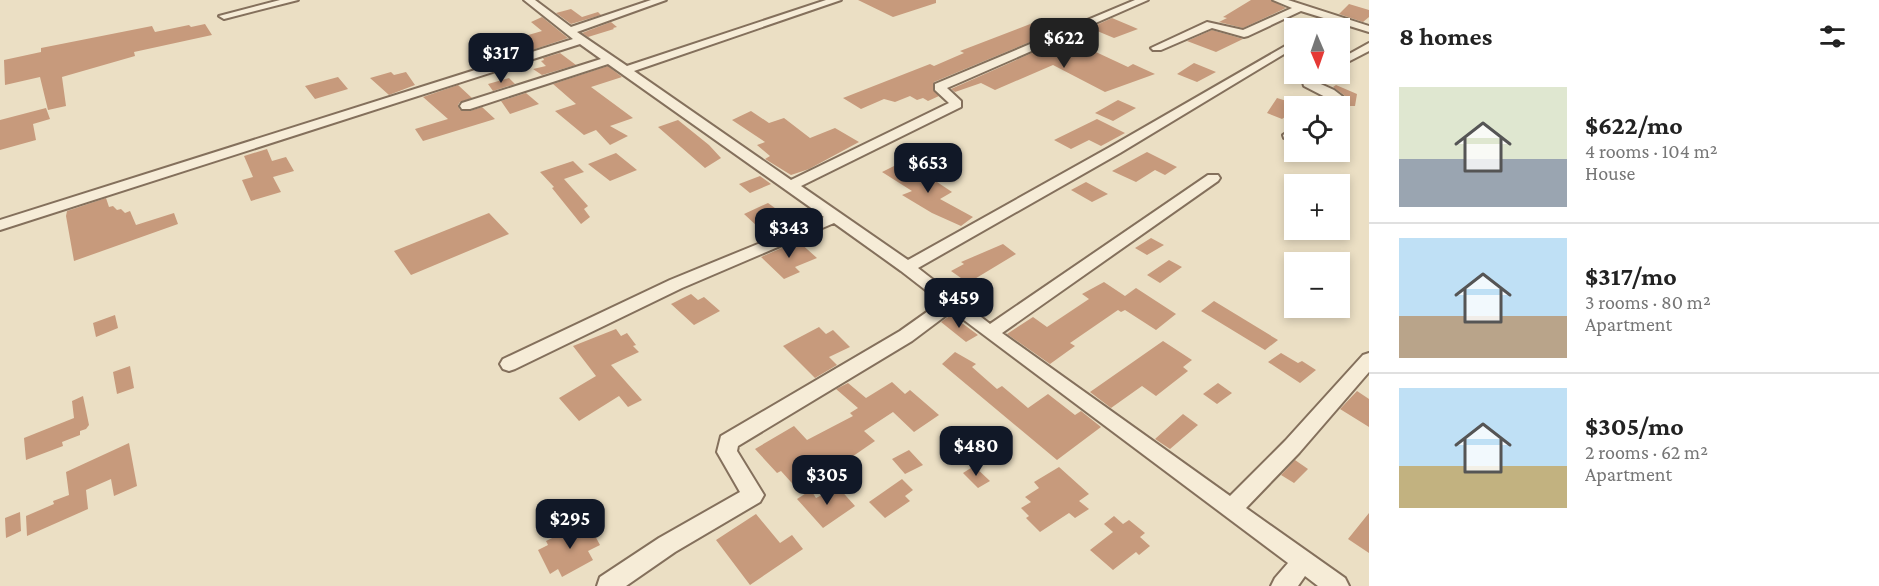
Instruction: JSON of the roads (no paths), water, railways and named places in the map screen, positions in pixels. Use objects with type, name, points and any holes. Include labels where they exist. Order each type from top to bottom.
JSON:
[{"type":"street","points":[[224,16],[293,0]]},
{"type":"street","points":[[529,0],[610,60],[907,267],[990,333],[1337,586]]},
{"type":"street","points":[[0,225],[575,35],[661,0]]},
{"type":"street","points":[[627,70],[836,0]]},
{"type":"street","points":[[792,185],[957,104],[939,87],[1143,0]]},
{"type":"street","points":[[1278,0],[1334,18]]},
{"type":"street","points":[[1157,48],[1211,24],[1244,34],[1299,8]]},
{"type":"street","points":[[1350,23],[1369,29]]},
{"type":"street","points":[[1350,57],[1369,46]]},
{"type":"street","points":[[907,267],[1115,150],[1284,50]]},
{"type":"street","points":[[466,106],[610,60]]},
{"type":"street","points":[[1310,84],[1335,96]]},
{"type":"street","points":[[990,333],[1213,178]]},
{"type":"street","points":[[509,364],[676,284],[834,218]]},
{"type":"street","points":[[608,585],[667,545],[753,495],[727,452],[728,442],[906,336],[953,302]]},
{"type":"street","points":[[1232,508],[1292,447],[1369,360]]},
{"type":"street","points":[[1283,586],[1303,562]]}]
